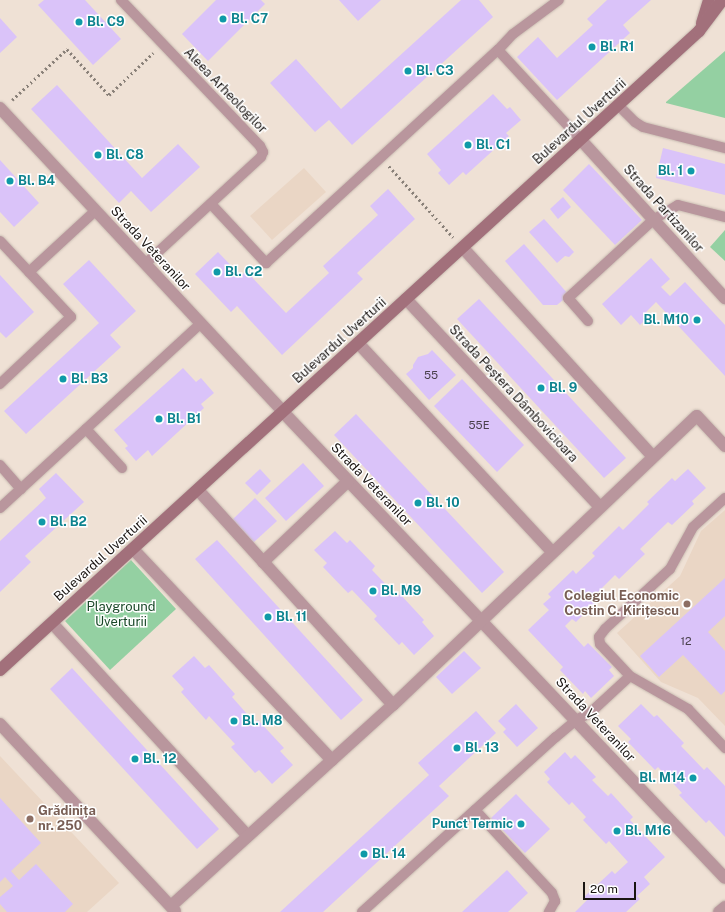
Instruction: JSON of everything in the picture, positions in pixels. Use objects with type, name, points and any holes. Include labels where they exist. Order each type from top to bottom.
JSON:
[{"type":"main road","name":"Bulevardul Uverturii","points":[[699,31],[709,0]]},
{"type":"main road","name":"Bulevardul Uverturii","points":[[0,670],[619,106],[699,31],[722,0]]},
{"type":"main road","points":[[699,31],[725,8]]},
{"type":"street","name":"Strada Veteranilor","points":[[1,109],[200,324],[725,878]]},
{"type":"street","name":"Strada Partizanilor","points":[[581,140],[725,298]]},
{"type":"street","points":[[462,248],[653,457]]},
{"type":"street","name":"Strada Peștera Dâmbovicioara","points":[[406,299],[600,507]]},
{"type":"street","points":[[358,343],[552,552]]},
{"type":"street","points":[[0,724],[174,909],[248,836],[393,705],[696,416],[725,446]]},
{"type":"street","points":[[263,562],[348,481]]},
{"type":"street","points":[[198,490],[393,705]]},
{"type":"street","points":[[133,549],[332,760]]},
{"type":"street","points":[[52,622],[248,836]]},
{"type":"street","points":[[719,912],[725,907]]},
{"type":"lane","name":"Aleea Arheologilor","points":[[121,0],[263,152],[261,157],[145,264]]},
{"type":"lane","points":[[211,204],[266,263],[498,50],[513,34],[559,0]]},
{"type":"lane","points":[[498,50],[581,140]]},
{"type":"lane","points":[[619,106],[635,122],[643,127],[725,148]]},
{"type":"lane","points":[[588,321],[568,298],[653,220],[678,205],[725,217]]},
{"type":"lane","points":[[29,272],[96,211]]},
{"type":"lane","points":[[0,241],[71,317],[0,384]]},
{"type":"lane","points":[[0,508],[200,324]]},
{"type":"lane","points":[[86,429],[122,468]]},
{"type":"lane","points":[[0,465],[21,489]]},
{"type":"lane","points":[[725,498],[693,527],[670,569],[605,629],[599,637],[600,644],[630,676],[688,708],[725,748]]},
{"type":"lane","points":[[362,912],[576,720],[590,714],[630,676]]},
{"type":"lane","points":[[475,810],[552,892],[555,901],[549,912]]},
{"type":"path","points":[[1,109],[67,49],[109,95],[162,45]]},
{"type":"path","points":[[381,157],[462,248]]},
{"type":"shaded area","points":[[304,168],[326,192],[272,240],[250,216]]},
{"type":"shaded area","name":"Colegiul Economic Costin C. Kirițescu","points":[[725,510],[725,726],[698,698],[661,682],[617,633],[680,576],[701,531]]},
{"type":"shaded area","name":"Grădinița nr. 250","points":[[0,756],[119,883],[87,912],[0,912]]},
{"type":"green space","points":[[725,51],[725,118],[666,103],[666,102]]},
{"type":"green space","points":[[725,230],[725,261],[710,247]]},
{"type":"green space","name":"Playground Uverturii","points":[[131,560],[176,609],[110,670],[65,621]]},
{"type":"building","name":"Bl. C9","points":[[44,0],[85,0],[121,39],[93,65],[38,5]]},
{"type":"building","name":"Bl. C7","points":[[216,0],[261,0],[265,4],[208,61],[182,34]]},
{"type":"building","points":[[339,0],[381,0],[358,21]]},
{"type":"building","name":"Bl. C3","points":[[461,0],[479,0],[493,17],[352,145],[329,120],[315,132],[270,83],[296,59],[341,109]]},
{"type":"building","name":"Bl. R1","points":[[607,0],[651,0],[623,25],[630,33],[557,100],[517,57],[538,37],[557,58],[593,25],[587,19]]},
{"type":"building","points":[[0,18],[17,37],[0,53]]},
{"type":"building","name":"Bl. C8","points":[[57,85],[142,178],[178,144],[200,167],[151,212],[131,191],[119,203],[31,109]]},
{"type":"building","name":"Bl. C1","points":[[493,94],[507,109],[510,107],[521,120],[506,133],[509,136],[466,175],[463,172],[449,185],[438,173],[441,170],[427,154]]},
{"type":"building","name":"Bl. 1","points":[[663,148],[725,164],[725,195],[656,178]]},
{"type":"building","name":"Bl. B4","points":[[0,160],[39,203],[14,227],[0,212]]},
{"type":"building","points":[[589,164],[642,220],[615,245],[563,190]]},
{"type":"building","name":"Bl. C2","points":[[388,189],[415,219],[357,273],[363,279],[282,355],[237,306],[231,312],[195,274],[218,252],[241,276],[246,271],[286,313],[329,273],[323,266],[378,215],[370,206]]},
{"type":"building","points":[[563,197],[571,207],[558,219],[550,209]]},
{"type":"building","points":[[544,219],[574,252],[569,257],[565,256],[557,263],[529,232]]},
{"type":"building","points":[[524,244],[569,295],[557,305],[543,305],[505,261]]},
{"type":"building","name":"Bl. M10","points":[[651,258],[670,279],[661,287],[670,296],[685,282],[725,325],[725,376],[656,302],[646,312],[649,316],[640,325],[631,315],[621,325],[602,304]]},
{"type":"building","name":"Bl. B3","points":[[89,260],[136,311],[110,335],[121,347],[26,434],[4,411],[99,323],[63,284]]},
{"type":"building","points":[[0,275],[34,312],[6,338],[0,332]]},
{"type":"building","name":"Bl. 9","points":[[479,299],[626,458],[604,478],[457,319]]},
{"type":"building","points":[[432,350],[456,375],[429,400],[406,374],[413,368],[413,365],[418,357],[428,354]]},
{"type":"building","name":"Bl. B1","points":[[183,368],[196,382],[201,378],[214,393],[201,404],[204,408],[152,456],[148,450],[136,461],[125,448],[128,446],[114,430]]},
{"type":"building","points":[[462,379],[524,445],[497,472],[434,406]]},
{"type":"building","name":"Bl. 10","points":[[356,414],[504,572],[482,593],[334,435]]},
{"type":"building","points":[[303,463],[324,486],[286,521],[265,498]]},
{"type":"building","points":[[260,469],[271,481],[257,495],[245,483]]},
{"type":"building","points":[[688,469],[706,488],[692,501],[694,504],[672,525],[668,522],[640,549],[645,554],[619,579],[615,575],[595,595],[599,599],[576,622],[572,619],[565,626],[584,647],[588,643],[612,667],[609,670],[614,676],[591,698],[585,691],[583,694],[560,670],[563,667],[528,630],[549,610],[543,604],[551,597],[548,594],[573,570],[576,574],[595,556],[592,553],[619,526],[623,530],[649,504],[647,502],[672,478],[675,481]]},
{"type":"building","name":"Bl. B2","points":[[56,473],[84,502],[25,556],[31,562],[0,592],[0,541],[46,498],[39,489]]},
{"type":"building","points":[[255,498],[277,521],[253,543],[232,520]]},
{"type":"building","name":"Bl. M9","points":[[335,531],[347,543],[350,540],[375,566],[372,570],[397,596],[400,594],[424,620],[422,622],[434,636],[414,655],[402,642],[399,645],[374,619],[377,616],[352,590],[348,593],[323,567],[327,563],[314,550]]},
{"type":"building","name":"Bl. 11","points":[[217,540],[363,700],[341,720],[195,559]]},
{"type":"building","points":[[725,578],[725,616],[708,632],[725,651],[725,691],[721,695],[683,655],[659,677],[640,656]]},
{"type":"building","points":[[464,651],[481,668],[452,694],[436,677]]},
{"type":"building","name":"Bl. M8","points":[[194,656],[205,668],[209,665],[235,694],[232,697],[255,723],[258,720],[284,748],[280,751],[293,765],[272,784],[259,770],[255,773],[231,747],[235,744],[209,716],[206,720],[181,692],[184,689],[172,676]]},
{"type":"building","name":"Bl. 12","points":[[72,668],[219,829],[197,849],[50,689]]},
{"type":"building","points":[[516,704],[538,728],[517,747],[503,732],[506,729],[498,721]]},
{"type":"building","name":"Bl. M14","points":[[641,704],[654,717],[657,715],[684,743],[681,746],[704,770],[707,767],[725,786],[725,837],[709,820],[706,823],[679,795],[682,793],[658,767],[655,770],[628,742],[631,739],[618,726]]},
{"type":"building","name":"Bl. 14","points":[[476,711],[496,733],[439,786],[449,796],[323,912],[280,912],[429,775],[418,763]]},
{"type":"building","name":"Bl. M16","points":[[565,752],[571,759],[575,755],[596,777],[592,780],[608,796],[611,793],[633,817],[630,820],[665,857],[644,877],[650,884],[637,896],[640,899],[626,912],[575,912],[587,900],[584,897],[612,871],[615,874],[628,862],[609,841],[606,844],[583,820],[586,817],[572,802],[569,805],[547,782],[550,779],[544,772]]},
{"type":"building","name":"Punct Termic","points":[[516,794],[550,829],[525,853],[491,818]]},
{"type":"building","name":"Grădinița nr. 250","points":[[0,798],[41,843],[11,871],[19,880],[36,864],[73,904],[65,912],[7,912],[0,904],[0,897],[13,886],[5,877],[0,882]]},
{"type":"building","points":[[507,870],[528,893],[508,912],[462,912]]},
{"type":"place","name":"Bl. C7","points":[[223,19]]},
{"type":"place","name":"Bl. C9","points":[[79,22]]},
{"type":"place","name":"Bl. R1","points":[[592,47]]},
{"type":"place","name":"Bl. C3","points":[[408,71]]},
{"type":"place","name":"Bl. C1","points":[[468,145]]},
{"type":"place","name":"Bl. C8","points":[[98,155]]},
{"type":"place","name":"Bl. 1","points":[[691,171]]},
{"type":"place","name":"Bl. B4","points":[[10,181]]},
{"type":"place","name":"Bl. C2","points":[[217,272]]},
{"type":"place","name":"Bl. M10","points":[[697,320]]},
{"type":"place","name":"Bl. B3","points":[[63,379]]},
{"type":"place","name":"Bl. 9","points":[[541,388]]},
{"type":"place","name":"Bl. B1","points":[[159,419]]},
{"type":"place","name":"Bl. 10","points":[[418,503]]},
{"type":"place","name":"Bl. B2","points":[[42,522]]},
{"type":"place","name":"Bl. M9","points":[[373,591]]},
{"type":"place","name":"Colegiul Economic Costin C. Kirițescu","points":[[687,604]]},
{"type":"place","name":"Bl. 11","points":[[268,617]]},
{"type":"place","name":"Bl. M8","points":[[234,721]]},
{"type":"place","name":"Bl. 13","points":[[457,748]]},
{"type":"place","name":"Bl. 12","points":[[135,759]]},
{"type":"place","name":"Bl. M14","points":[[693,778]]},
{"type":"place","name":"Grădinița nr. 250","points":[[30,819]]},
{"type":"place","name":"Punct Termic","points":[[521,824]]},
{"type":"place","name":"Bl. M16","points":[[617,831]]},
{"type":"place","name":"Bl. 14","points":[[364,854]]}]
